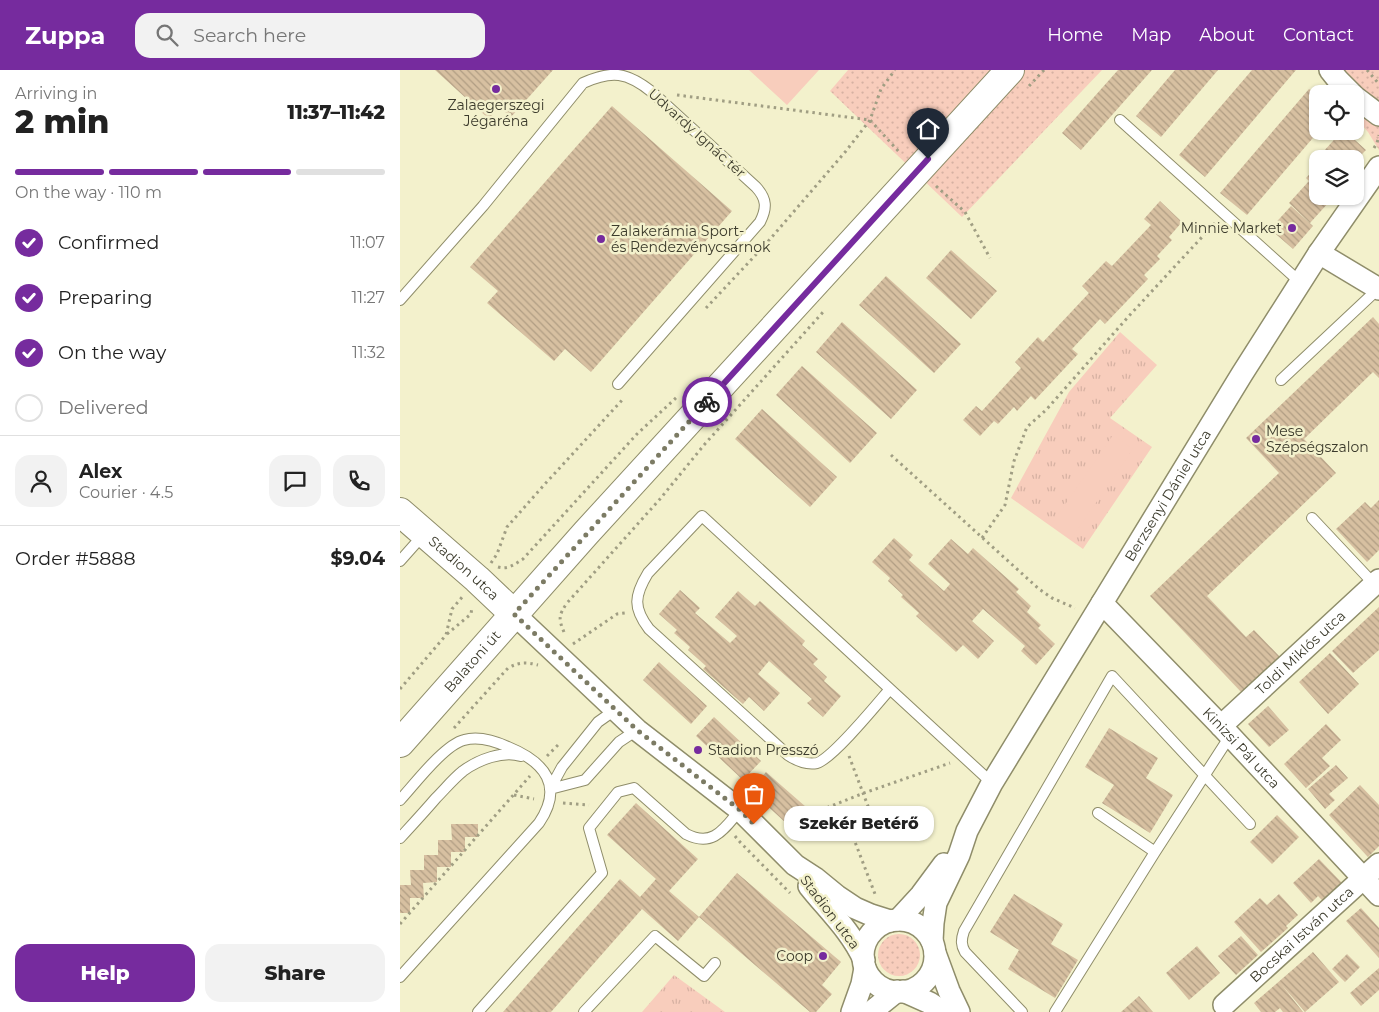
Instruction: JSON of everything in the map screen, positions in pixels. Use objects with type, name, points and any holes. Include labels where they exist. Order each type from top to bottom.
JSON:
[{"type":"main road","name":"Balatoni út","points":[[400,743],[514,614],[1018,79]]},
{"type":"main road","name":"Stadion utca","points":[[400,512],[424,533],[484,571],[514,614]]},
{"type":"street","points":[[1330,70],[1343,85]]},
{"type":"street","points":[[1364,105],[1379,115]]},
{"type":"street","name":"Berzsenyi Dániel utca","points":[[933,947],[932,923],[936,903],[959,856],[968,831],[992,784],[1242,374],[1318,253],[1379,167]]},
{"type":"street","points":[[1318,253],[1378,289]]},
{"type":"street","name":"Toldi Miklós utca","points":[[1226,731],[1377,582]]},
{"type":"street","name":"Kinizsi Pál utca","points":[[1098,609],[1226,731],[1379,895]]},
{"type":"street","name":"Stadion utca","points":[[514,614],[637,730],[740,810],[796,866],[855,908],[871,915],[894,921]]},
{"type":"street","name":"Berzsenyi Dániel utca","points":[[894,921],[921,895],[968,831]]},
{"type":"street","name":"Bocskai István utca","points":[[1224,1005],[1379,864]]},
{"type":"street","name":"Stadion utca","points":[[796,866],[811,888],[853,940],[864,964]]},
{"type":"street","points":[[852,1012],[862,984],[865,946],[868,939],[878,928],[894,921],[910,922],[925,931],[959,1012]]},
{"type":"street","points":[[871,1012],[900,991],[916,987],[926,978],[933,967],[933,947]]},
{"type":"street","points":[[864,964],[874,982],[888,990],[900,991],[930,1002],[944,1012]]},
{"type":"lane","name":"Udvardy Ignác tér","points":[[400,300],[482,206],[583,83],[598,72],[607,70],[626,72],[652,92],[762,193],[765,202],[765,212],[760,222],[618,384]]},
{"type":"lane","points":[[1120,120],[1300,282]]},
{"type":"lane","points":[[1282,380],[1378,289]]},
{"type":"lane","points":[[890,689],[824,760],[804,763],[796,760],[788,755],[650,629],[638,612],[638,594],[648,573],[702,516],[965,758],[992,784]]},
{"type":"lane","points":[[1312,518],[1377,582]]},
{"type":"lane","points":[[400,561],[424,533]]},
{"type":"lane","points":[[1022,1012],[965,952],[961,944],[962,937],[1112,676],[1250,824]]},
{"type":"lane","points":[[550,789],[562,767],[598,722],[615,710]]},
{"type":"lane","points":[[550,789],[585,780],[619,742],[637,730]]},
{"type":"lane","points":[[1055,1012],[1204,775],[1226,731]]},
{"type":"lane","points":[[400,800],[449,748],[464,740],[474,738],[499,743],[514,749],[539,765],[544,771],[550,789],[550,801],[539,823],[400,977]]},
{"type":"lane","points":[[400,838],[454,779],[465,770],[484,760],[505,754],[516,754],[528,758]]},
{"type":"lane","points":[[478,1012],[602,873],[589,828],[618,792],[634,788],[686,834],[700,839],[716,836],[723,831],[740,810]]},
{"type":"lane","points":[[1098,813],[1155,852]]},
{"type":"lane","points":[[584,1012],[655,936],[704,976],[716,963]]},
{"type":"path","points":[[1018,79],[1044,70]]},
{"type":"path","points":[[1366,70],[1379,84]]},
{"type":"path","points":[[652,92],[870,120],[901,154]]},
{"type":"path","points":[[942,179],[936,186],[965,212],[990,258]]},
{"type":"path","points":[[982,538],[1005,505],[1014,461],[1028,427],[1046,410],[1128,317],[1224,214]]},
{"type":"path","points":[[638,612],[617,614],[575,642],[564,633],[560,624],[560,613],[567,603],[660,498],[704,444],[830,304]]},
{"type":"path","points":[[446,634],[452,609],[484,571],[511,567],[523,559],[637,434],[680,394]]},
{"type":"path","points":[[891,455],[1039,590],[1052,598],[1098,609]]},
{"type":"path","points":[[400,689],[446,634],[471,614]]},
{"type":"path","points":[[451,731],[508,668],[524,662]]},
{"type":"path","points":[[400,924],[539,765],[563,741]]},
{"type":"path","points":[[842,742],[874,822],[850,829],[876,898]]},
{"type":"path","points":[[821,810],[965,758]]},
{"type":"path","points":[[513,795],[538,800]]},
{"type":"green space","points":[[749,70],[819,70],[787,105]]},
{"type":"green space","points":[[848,70],[1102,70],[962,217],[830,91]]},
{"type":"green space","points":[[1318,70],[1379,70],[1379,150],[1364,127],[1364,85],[1327,85]]},
{"type":"green space","points":[[1120,332],[1157,365],[1110,418],[1152,447],[1083,549],[1011,498],[1069,392]]},
{"type":"green space","points":[[1113,435],[1133,449],[1071,539],[1051,525]]},
{"type":"green space","points":[[903,934],[911,937],[917,943],[920,955],[917,967],[911,973],[895,976],[887,973],[881,967],[878,951],[881,943],[887,937]]},
{"type":"green space","points":[[674,975],[725,1012],[642,1012]]},
{"type":"building","name":"Zalaegerszegi Jégaréna","points":[[435,70],[553,70],[511,117],[499,107],[489,119]]},
{"type":"building","points":[[1118,70],[1152,70],[1081,150],[1062,133]]},
{"type":"building","points":[[1175,70],[1218,70],[1161,137],[1136,116]]},
{"type":"building","points":[[1252,70],[1296,70],[1205,177],[1179,155]]},
{"type":"building","points":[[1309,89],[1309,140],[1311,140],[1247,215],[1220,193]]},
{"type":"building","name":"Zalakerámia Sport- és Rendezvénycsarnok","points":[[612,106],[732,211],[591,372],[565,349],[554,361],[487,303],[498,291],[470,267]]},
{"type":"building","points":[[1334,140],[1355,140],[1366,150],[1364,152],[1364,150],[1325,150]]},
{"type":"building","points":[[1309,181],[1309,205],[1326,205],[1310,223],[1289,203]]},
{"type":"building","points":[[1160,201],[1182,222],[1169,237],[1172,240],[1157,256],[1160,259],[1144,275],[1148,279],[1105,324],[1100,319],[1072,349],[1078,354],[1035,400],[1031,396],[1017,411],[1014,407],[998,424],[994,421],[980,436],[963,420],[976,406],[982,411],[1021,368],[1015,362],[1038,337],[1043,342],[1089,293],[1082,286],[1106,261],[1112,266],[1151,225],[1144,219]]},
{"type":"building","name":"Minnie Market","points":[[1291,206],[1313,226],[1293,249],[1270,229]]},
{"type":"building","points":[[951,250],[997,291],[971,319],[926,278]]},
{"type":"building","points":[[886,276],[961,344],[934,373],[859,305]]},
{"type":"building","points":[[1373,317],[1379,324],[1379,378],[1373,372],[1304,439],[1336,473],[1207,596],[1246,637],[1254,630],[1281,658],[1243,694],[1150,596],[1279,473],[1246,438]]},
{"type":"building","points":[[842,322],[917,390],[891,419],[816,352]]},
{"type":"building","points":[[802,366],[877,433],[850,463],[776,395]]},
{"type":"building","points":[[762,409],[837,477],[810,507],[735,439]]},
{"type":"building","points":[[1379,500],[1379,550],[1367,562],[1336,529],[1365,502],[1371,508]]},
{"type":"building","points":[[894,538],[913,555],[909,560],[944,591],[950,584],[928,564],[951,539],[968,554],[973,548],[1019,589],[1016,592],[1031,606],[1027,612],[1041,625],[1038,628],[1055,644],[1036,665],[1021,651],[1025,646],[983,609],[972,621],[994,641],[978,659],[963,645],[956,652],[916,616],[919,613],[901,597],[903,595],[888,581],[890,578],[872,562]]},
{"type":"building","points":[[680,590],[700,608],[695,613],[730,643],[737,636],[715,617],[738,591],[755,606],[760,601],[805,641],[802,645],[818,659],[813,664],[827,677],[824,681],[841,696],[823,717],[807,703],[812,699],[769,661],[758,674],[780,693],[764,711],[749,697],[743,704],[703,669],[706,666],[688,650],[690,647],[674,633],[677,630],[659,614]]},
{"type":"building","points":[[1379,607],[1379,650],[1353,673],[1332,651]]},
{"type":"building","points":[[1330,653],[1359,684],[1328,714],[1299,682]]},
{"type":"building","points":[[659,662],[707,706],[691,724],[643,680]]},
{"type":"building","points":[[1268,706],[1289,730],[1269,747],[1248,724]]},
{"type":"building","points":[[714,717],[761,761],[743,780],[696,736]]},
{"type":"building","points":[[1326,724],[1341,740],[1322,758],[1330,766],[1306,788],[1284,764]]},
{"type":"building","points":[[1109,728],[1158,758],[1146,778],[1173,795],[1150,833],[1102,803],[1114,785],[1085,767]]},
{"type":"building","points":[[1336,765],[1348,778],[1329,794],[1335,800],[1325,809],[1308,789]]},
{"type":"building","points":[[766,772],[815,815],[798,834],[750,790]]},
{"type":"building","points":[[1360,785],[1379,805],[1379,846],[1368,857],[1329,815]]},
{"type":"building","points":[[636,803],[698,859],[669,891],[699,917],[678,941],[642,909],[551,1012],[503,1012],[620,879],[640,897],[656,879],[607,835]]},
{"type":"building","points":[[1277,815],[1299,837],[1272,864],[1250,842]]},
{"type":"building","points":[[451,824],[478,824],[478,837],[465,837],[465,852],[451,852],[451,867],[437,867],[437,882],[423,883],[424,898],[410,898],[410,913],[400,913],[400,885],[411,885],[410,870],[424,870],[424,855],[438,855],[438,840],[452,840]]},
{"type":"building","points":[[1319,859],[1342,883],[1323,901],[1318,896],[1311,903],[1293,883]]},
{"type":"building","points":[[737,873],[841,962],[822,985],[832,994],[816,1012],[810,1012],[699,917]]},
{"type":"building","points":[[1014,894],[1063,924],[1051,944],[1078,960],[1055,998],[1008,969],[1019,950],[990,932]]},
{"type":"building","points":[[1279,894],[1298,915],[1286,926],[1288,928],[1261,952],[1234,922],[1260,898],[1267,905]]},
{"type":"building","points":[[1361,908],[1379,928],[1379,958],[1346,921]]},
{"type":"building","points":[[1241,936],[1258,955],[1236,975],[1218,956]]},
{"type":"building","points":[[1197,946],[1220,973],[1189,1000],[1166,973]]},
{"type":"building","points":[[1313,952],[1339,982],[1305,1012],[1281,984],[1303,1012],[1283,1012],[1280,1008],[1275,1012],[1261,1012],[1254,1003]]},
{"type":"building","points":[[1347,954],[1360,967],[1345,982],[1332,969]]},
{"type":"building","points":[[1379,968],[1379,990],[1361,1006],[1350,993]]},
{"type":"building","points":[[1139,996],[1153,1012],[1121,1012]]},
{"type":"way so far","points":[[707,402],[514,614],[637,730],[740,810],[754,824]]},
{"type":"place","name":"Zalaegerszegi Jégaréna","points":[[496,89]]},
{"type":"place","name":"Minnie Market","points":[[1292,228]]},
{"type":"place","name":"Zalakerámia Sport- és Rendezvénycsarnok","points":[[601,239]]},
{"type":"place","name":"Mese Szépségszalon","points":[[1256,439]]},
{"type":"place","name":"Stadion Presszó","points":[[698,750]]},
{"type":"place","name":"Szekér Betérő","points":[[754,824]]},
{"type":"place","name":"Coop","points":[[823,956]]},
{"type":"route","points":[[707,402],[928,159]]}]
